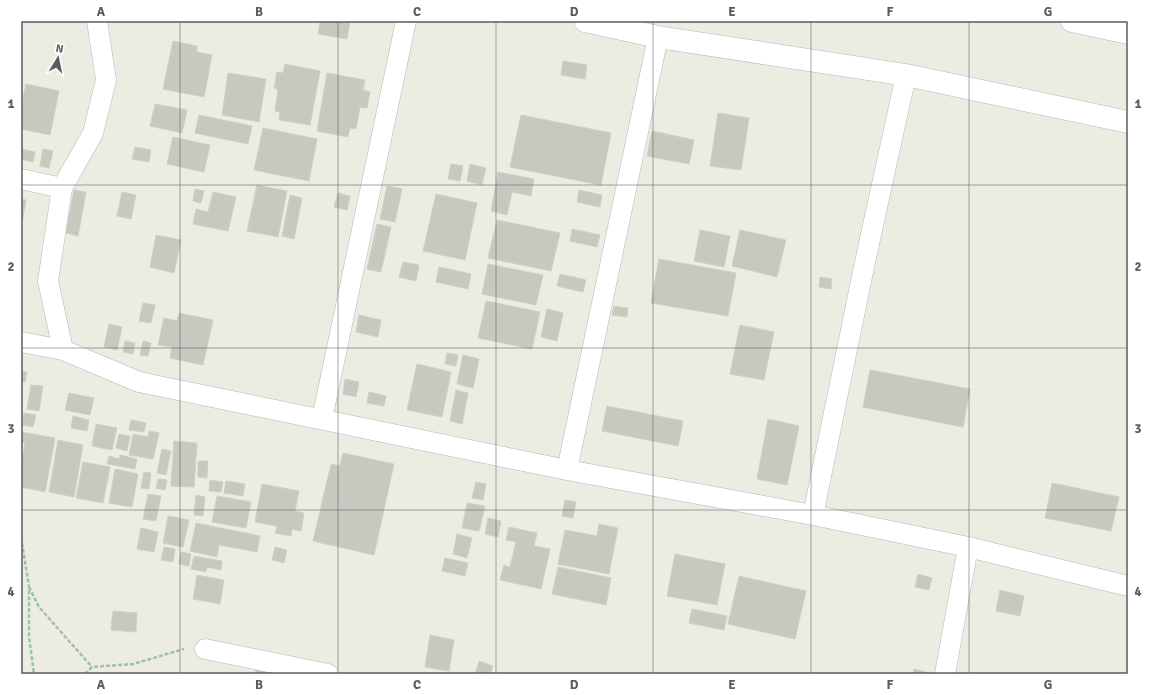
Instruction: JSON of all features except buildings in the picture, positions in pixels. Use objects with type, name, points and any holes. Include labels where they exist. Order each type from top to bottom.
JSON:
[{"type":"street","points":[[63,350],[48,281],[62,188],[93,133],[106,80],[98,21]]},
{"type":"street","points":[[322,419],[406,21]]},
{"type":"street","points":[[585,21],[658,37],[906,75],[1128,122]]},
{"type":"street","points":[[1072,21],[1096,24],[1128,33]]},
{"type":"street","points":[[567,470],[658,37]]},
{"type":"street","points":[[814,515],[865,262],[906,75]]},
{"type":"street","points":[[21,179],[62,188]]},
{"type":"street","points":[[21,342],[63,350],[139,382],[567,470],[814,515],[968,547],[1128,586]]},
{"type":"street","points":[[945,674],[968,547]]},
{"type":"street","points":[[205,649],[328,674]]},
{"type":"path","points":[[21,537],[29,586],[29,637],[34,674]]},
{"type":"path","points":[[29,586],[39,607],[92,667]]},
{"type":"path","points":[[85,674],[92,667],[133,664],[183,649],[205,649]]}]
